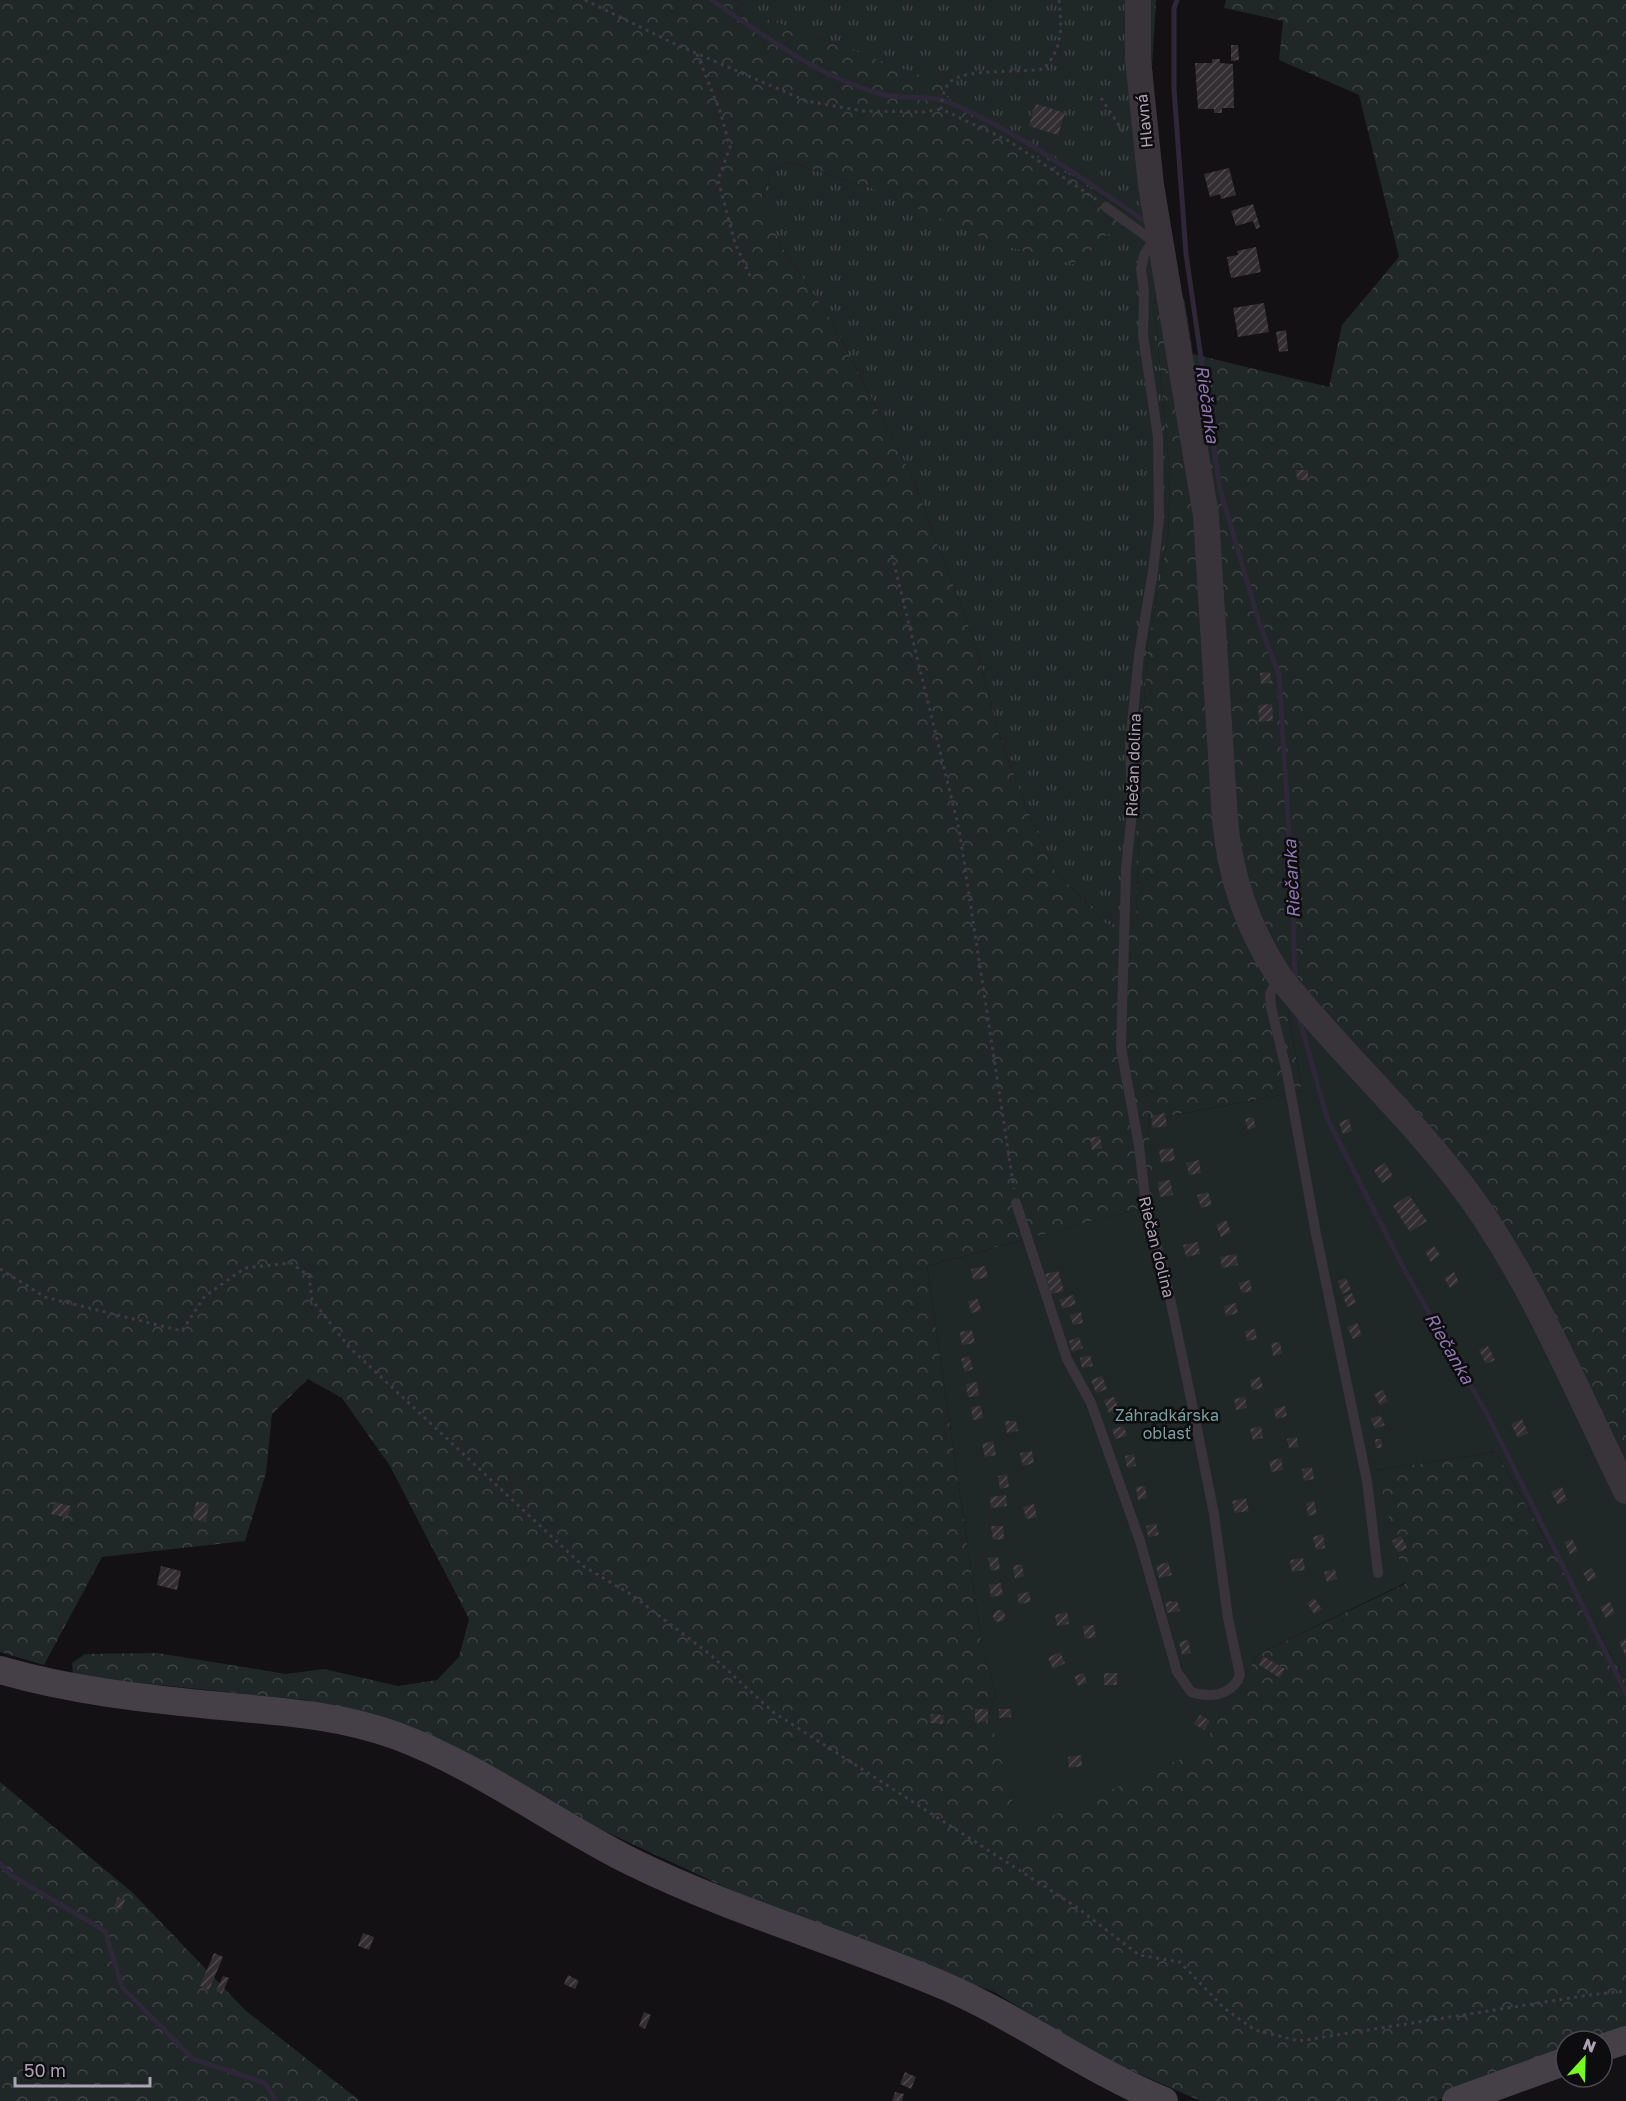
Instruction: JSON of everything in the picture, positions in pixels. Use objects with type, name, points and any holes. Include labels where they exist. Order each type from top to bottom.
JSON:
[{"type":"main road","points":[[0,1670],[41,1682],[308,1715],[396,1735],[475,1773],[577,1833],[653,1872],[772,1922],[962,1994],[1025,2025],[1141,2091],[1164,2101]]},
{"type":"main road","points":[[1456,2101],[1554,2065]]},
{"type":"street","name":"Hlavná","points":[[1138,0],[1138,59],[1157,241],[1180,354],[1206,516],[1227,846],[1231,870],[1248,920],[1288,987]]},
{"type":"street","points":[[1288,987],[1436,1154],[1476,1206],[1534,1304],[1626,1491]]},
{"type":"lane","points":[[1106,207],[1157,241]]},
{"type":"lane","name":"Riečan dolina","points":[[1016,1203],[1067,1359],[1091,1404],[1140,1541],[1178,1672],[1191,1692],[1209,1695],[1227,1691],[1240,1675],[1239,1659],[1228,1618],[1214,1514],[1172,1308],[1146,1214],[1139,1146],[1121,1048],[1126,869],[1132,803],[1130,743],[1139,656],[1154,571],[1159,519],[1158,437],[1143,335],[1141,269],[1144,255],[1157,241]]},
{"type":"lane","points":[[1288,987],[1270,994],[1271,1007],[1290,1090],[1316,1234],[1367,1481],[1378,1574]]},
{"type":"path","points":[[585,0],[697,54],[806,102],[863,111],[923,112],[941,109],[1009,141],[1106,207]]},
{"type":"path","points":[[941,109],[943,95],[950,82],[963,75],[1043,69],[1052,61],[1060,41],[1059,0]]},
{"type":"path","points":[[697,54],[720,111],[730,147],[718,180],[735,243],[750,276]]},
{"type":"path","points":[[1101,98],[1126,134],[1146,138]]},
{"type":"path","points":[[892,555],[959,829],[1016,1203]]},
{"type":"path","points":[[0,1269],[45,1297],[182,1331],[205,1296],[245,1269],[291,1263],[309,1276],[312,1300],[350,1347],[582,1566],[632,1595],[703,1649],[773,1712],[1075,1906],[1139,1955],[1180,1962],[1224,2008],[1255,2030],[1299,2041],[1626,1991]]},
{"type":"green space","points":[[0,0],[737,0],[753,14],[942,83],[947,97],[1137,219],[1107,235],[1073,264],[997,244],[871,188],[789,162],[771,173],[762,197],[781,246],[831,320],[911,474],[978,651],[998,732],[1026,807],[1053,868],[1106,924],[1136,924],[1142,731],[1148,646],[1168,536],[1170,475],[1154,305],[1162,247],[1185,302],[1193,354],[1329,387],[1342,325],[1399,257],[1359,95],[1279,60],[1283,21],[1224,8],[1226,0],[1626,0],[1626,1473],[1287,1004],[1302,1091],[1148,1120],[1156,1204],[927,1266],[982,1645],[996,1695],[989,1714],[1231,1695],[1260,1653],[1405,1584],[1376,1470],[1496,1452],[1626,1681],[1626,2030],[1614,2035],[1614,2029],[1554,2029],[1554,2057],[1436,2101],[1201,2101],[1098,2056],[994,1992],[774,1910],[561,1811],[305,1700],[73,1676],[72,1663],[85,1654],[157,1653],[286,1674],[324,1669],[398,1686],[437,1680],[459,1657],[469,1619],[390,1466],[342,1398],[308,1379],[272,1414],[266,1473],[245,1541],[102,1557],[44,1665],[0,1652]]},
{"type":"green space","points":[[737,0],[1156,0],[1152,67],[1162,247],[1154,305],[1170,475],[1168,536],[1148,646],[1142,731],[1136,924],[1106,924],[1053,868],[1026,807],[998,732],[978,651],[911,474],[831,320],[781,246],[762,198],[771,173],[789,162],[871,188],[1073,264],[1107,235],[1136,218],[946,97],[941,83],[753,14]]},
{"type":"green space","name":"Záhradkárska oblasť","points":[[1307,990],[1488,1202],[1626,1473],[1626,1681],[1496,1452],[1377,1470],[1405,1583],[1260,1653],[1231,1695],[1201,1750],[1020,1830],[989,1713],[996,1695],[982,1646],[927,1266],[1155,1204],[1148,1120],[1302,1091],[1287,1004],[1295,991]]},
{"type":"green space","points":[[0,1782],[133,1893],[245,2010],[360,2101],[0,2101]]},
{"type":"building","points":[[1231,45],[1238,45],[1239,60],[1231,61]]},
{"type":"building","points":[[1212,59],[1220,59],[1220,63],[1233,64],[1234,108],[1222,108],[1222,113],[1214,113],[1214,109],[1198,109],[1195,63],[1212,63]]},
{"type":"building","points":[[1036,104],[1065,113],[1058,135],[1029,126]]},
{"type":"building","points":[[1229,168],[1236,195],[1221,199],[1220,194],[1210,197],[1204,174]]},
{"type":"building","points":[[1253,204],[1260,227],[1256,229],[1253,221],[1236,226],[1231,211]]},
{"type":"building","points":[[1256,247],[1261,272],[1231,278],[1227,257],[1238,255],[1237,251]]},
{"type":"building","points":[[1264,303],[1269,332],[1238,337],[1233,308]]},
{"type":"building","points":[[1286,330],[1288,351],[1279,352],[1276,332]]},
{"type":"building","points":[[1296,470],[1308,470],[1308,480],[1297,480]]},
{"type":"building","points":[[1270,672],[1271,683],[1261,684],[1260,673]]},
{"type":"building","points":[[1272,704],[1273,721],[1259,722],[1258,705]]},
{"type":"building","points":[[1165,1113],[1167,1126],[1153,1128],[1151,1116]]},
{"type":"building","points":[[1253,1117],[1256,1127],[1248,1130],[1245,1119]]},
{"type":"building","points":[[1349,1119],[1352,1131],[1343,1134],[1339,1122]]},
{"type":"building","points":[[1100,1136],[1102,1148],[1092,1150],[1090,1138]]},
{"type":"building","points":[[1173,1148],[1175,1160],[1161,1163],[1159,1150]]},
{"type":"building","points":[[1199,1160],[1201,1173],[1189,1175],[1186,1163]]},
{"type":"building","points":[[1385,1163],[1393,1176],[1382,1183],[1374,1170]]},
{"type":"building","points":[[1170,1180],[1173,1195],[1160,1197],[1158,1182]]},
{"type":"building","points":[[1208,1192],[1212,1205],[1201,1208],[1197,1195]]},
{"type":"building","points":[[1409,1195],[1427,1221],[1410,1232],[1393,1206]]},
{"type":"building","points":[[1226,1220],[1231,1232],[1221,1237],[1216,1225]]},
{"type":"building","points":[[1198,1242],[1200,1254],[1186,1257],[1183,1245]]},
{"type":"building","points":[[1434,1246],[1440,1255],[1431,1262],[1425,1252]]},
{"type":"building","points":[[1236,1254],[1238,1265],[1222,1268],[1220,1257]]},
{"type":"building","points":[[985,1266],[988,1277],[973,1280],[971,1269]]},
{"type":"building","points":[[1058,1271],[1064,1291],[1051,1294],[1045,1274]]},
{"type":"building","points":[[1454,1272],[1459,1282],[1450,1288],[1444,1278]]},
{"type":"building","points":[[1346,1278],[1351,1290],[1342,1294],[1338,1281]]},
{"type":"building","points":[[1250,1280],[1252,1291],[1242,1293],[1238,1283]]},
{"type":"building","points":[[1352,1293],[1356,1303],[1347,1307],[1343,1297]]},
{"type":"building","points":[[1073,1295],[1076,1304],[1063,1309],[1059,1300]]},
{"type":"building","points":[[978,1299],[981,1311],[971,1313],[968,1301]]},
{"type":"building","points":[[1236,1303],[1238,1313],[1226,1316],[1224,1306]]},
{"type":"building","points":[[1081,1312],[1083,1323],[1073,1325],[1070,1315]]},
{"type":"building","points":[[1357,1323],[1362,1335],[1353,1339],[1347,1327]]},
{"type":"building","points":[[1255,1329],[1257,1339],[1247,1341],[1245,1331]]},
{"type":"building","points":[[972,1330],[975,1343],[962,1345],[960,1332]]},
{"type":"building","points":[[1079,1337],[1083,1348],[1072,1352],[1069,1341]]},
{"type":"building","points":[[1280,1342],[1282,1354],[1273,1356],[1271,1343]]},
{"type":"building","points":[[1488,1346],[1495,1360],[1486,1364],[1479,1350]]},
{"type":"building","points":[[1090,1355],[1093,1366],[1082,1368],[1080,1358]]},
{"type":"building","points":[[969,1356],[973,1369],[965,1372],[961,1359]]},
{"type":"building","points":[[1102,1376],[1107,1389],[1096,1393],[1091,1380]]},
{"type":"building","points":[[1260,1377],[1263,1388],[1252,1390],[1250,1380]]},
{"type":"building","points":[[977,1382],[979,1396],[968,1397],[966,1384]]},
{"type":"building","points":[[1383,1390],[1388,1401],[1380,1405],[1374,1394]]},
{"type":"building","points":[[1114,1397],[1119,1409],[1109,1413],[1104,1400]]},
{"type":"building","points":[[1245,1397],[1247,1408],[1236,1410],[1234,1399]]},
{"type":"building","points":[[981,1406],[983,1418],[973,1420],[971,1407]]},
{"type":"building","points":[[1285,1406],[1287,1416],[1276,1419],[1274,1409]]},
{"type":"building","points":[[1380,1415],[1385,1425],[1375,1429],[1371,1419]]},
{"type":"building","points":[[1522,1419],[1528,1433],[1518,1438],[1511,1424]]},
{"type":"building","points":[[1005,1421],[1016,1421],[1018,1431],[1007,1433]]},
{"type":"building","points":[[1124,1426],[1127,1436],[1115,1439],[1112,1429]]},
{"type":"building","points":[[1261,1426],[1263,1438],[1253,1440],[1250,1429]]},
{"type":"building","points":[[1297,1437],[1298,1447],[1289,1448],[1287,1439]]},
{"type":"building","points":[[1375,1439],[1381,1439],[1382,1448],[1376,1448]]},
{"type":"building","points":[[993,1441],[996,1455],[985,1457],[982,1444]]},
{"type":"building","points":[[1032,1451],[1034,1463],[1023,1466],[1020,1453]]},
{"type":"building","points":[[1134,1454],[1136,1466],[1127,1468],[1125,1456]]},
{"type":"building","points":[[1281,1458],[1283,1470],[1271,1472],[1269,1461]]},
{"type":"building","points":[[1312,1467],[1314,1479],[1304,1481],[1302,1469]]},
{"type":"building","points":[[1007,1474],[1009,1487],[1000,1489],[998,1476]]},
{"type":"building","points":[[1145,1486],[1147,1498],[1138,1500],[1136,1487]]},
{"type":"building","points":[[1562,1487],[1567,1500],[1558,1505],[1551,1492]]},
{"type":"building","points":[[1006,1495],[1007,1506],[991,1508],[990,1497]]},
{"type":"building","points":[[1246,1498],[1249,1511],[1235,1513],[1232,1501]]},
{"type":"building","points":[[1314,1501],[1317,1514],[1308,1516],[1306,1503]]},
{"type":"building","points":[[55,1502],[71,1506],[67,1518],[51,1514]]},
{"type":"building","points":[[196,1502],[209,1504],[206,1522],[193,1519]]},
{"type":"building","points":[[1034,1504],[1037,1517],[1026,1519],[1023,1507]]},
{"type":"building","points":[[1156,1523],[1159,1535],[1148,1537],[1146,1526]]},
{"type":"building","points":[[991,1526],[1003,1526],[1004,1539],[993,1540]]},
{"type":"building","points":[[1323,1534],[1325,1548],[1316,1550],[1313,1537]]},
{"type":"building","points":[[1401,1536],[1407,1548],[1398,1552],[1392,1541]]},
{"type":"building","points":[[1572,1539],[1578,1551],[1570,1554],[1564,1542]]},
{"type":"building","points":[[998,1557],[1000,1569],[991,1571],[988,1558]]},
{"type":"building","points":[[1303,1558],[1305,1570],[1292,1572],[1290,1560]]},
{"type":"building","points":[[1168,1562],[1172,1575],[1159,1578],[1156,1566]]},
{"type":"building","points":[[1022,1564],[1024,1576],[1015,1579],[1013,1566]]},
{"type":"building","points":[[161,1566],[181,1571],[177,1590],[157,1585]]},
{"type":"building","points":[[1592,1568],[1597,1577],[1588,1582],[1583,1573]]},
{"type":"building","points":[[1335,1569],[1337,1579],[1327,1582],[1324,1572]]},
{"type":"building","points":[[1001,1583],[1003,1595],[991,1597],[989,1585]]},
{"type":"building","points":[[1029,1592],[1031,1602],[1019,1604],[1017,1594]]},
{"type":"building","points":[[1314,1598],[1322,1609],[1314,1614],[1307,1603]]},
{"type":"building","points":[[1177,1601],[1180,1611],[1167,1613],[1165,1602]]},
{"type":"building","points":[[1610,1602],[1615,1613],[1606,1618],[1600,1607]]},
{"type":"building","points":[[1001,1610],[1005,1616],[1001,1622],[997,1622],[993,1614]]},
{"type":"building","points":[[1067,1612],[1069,1624],[1057,1626],[1055,1615]]},
{"type":"building","points":[[1094,1625],[1096,1637],[1085,1639],[1083,1626]]},
{"type":"building","points":[[1626,1639],[1626,1657],[1619,1642]]},
{"type":"building","points":[[1188,1640],[1191,1653],[1182,1655],[1179,1642]]},
{"type":"building","points":[[1060,1652],[1065,1663],[1053,1669],[1048,1658]]},
{"type":"building","points":[[1263,1656],[1285,1669],[1280,1678],[1259,1665]]},
{"type":"building","points":[[1084,1673],[1087,1683],[1078,1686],[1074,1676]]},
{"type":"building","points":[[1104,1673],[1117,1673],[1117,1685],[1104,1685]]},
{"type":"building","points":[[975,1709],[988,1709],[988,1721],[975,1722]]},
{"type":"building","points":[[999,1709],[1011,1709],[1011,1717],[999,1718]]},
{"type":"building","points":[[931,1714],[944,1715],[943,1724],[930,1723]]},
{"type":"building","points":[[1200,1715],[1210,1721],[1204,1730],[1194,1724]]},
{"type":"building","points":[[1081,1755],[1082,1766],[1069,1768],[1068,1757]]},
{"type":"building","points":[[118,1897],[125,1900],[121,1910],[114,1907]]},
{"type":"building","points":[[363,1933],[374,1937],[369,1950],[358,1946]]},
{"type":"building","points":[[214,1953],[223,1957],[209,1990],[200,1986]]},
{"type":"building","points":[[568,1975],[579,1981],[575,1989],[564,1984]]},
{"type":"building","points":[[223,1976],[229,1978],[222,1994],[216,1991]]},
{"type":"building","points":[[644,2012],[651,2015],[645,2029],[639,2026]]},
{"type":"building","points":[[905,2072],[916,2077],[911,2089],[900,2084]]},
{"type":"building","points":[[895,2092],[904,2094],[902,2101],[892,2101]]},
{"type":"waterway","points":[[711,0],[791,53],[833,76],[877,93],[944,101],[978,116],[1051,157],[1143,220]]},
{"type":"waterway","name":"Riečanka","points":[[1177,0],[1174,8],[1174,89],[1186,254],[1220,489],[1259,622],[1279,675],[1292,879],[1295,981]]},
{"type":"waterway","name":"Riečanka","points":[[1298,1014],[1327,1118],[1403,1267],[1487,1414],[1626,1693]]},
{"type":"waterway","points":[[0,1863],[9,1874],[105,1931],[122,1987],[193,2059],[265,2083],[276,2101]]}]
